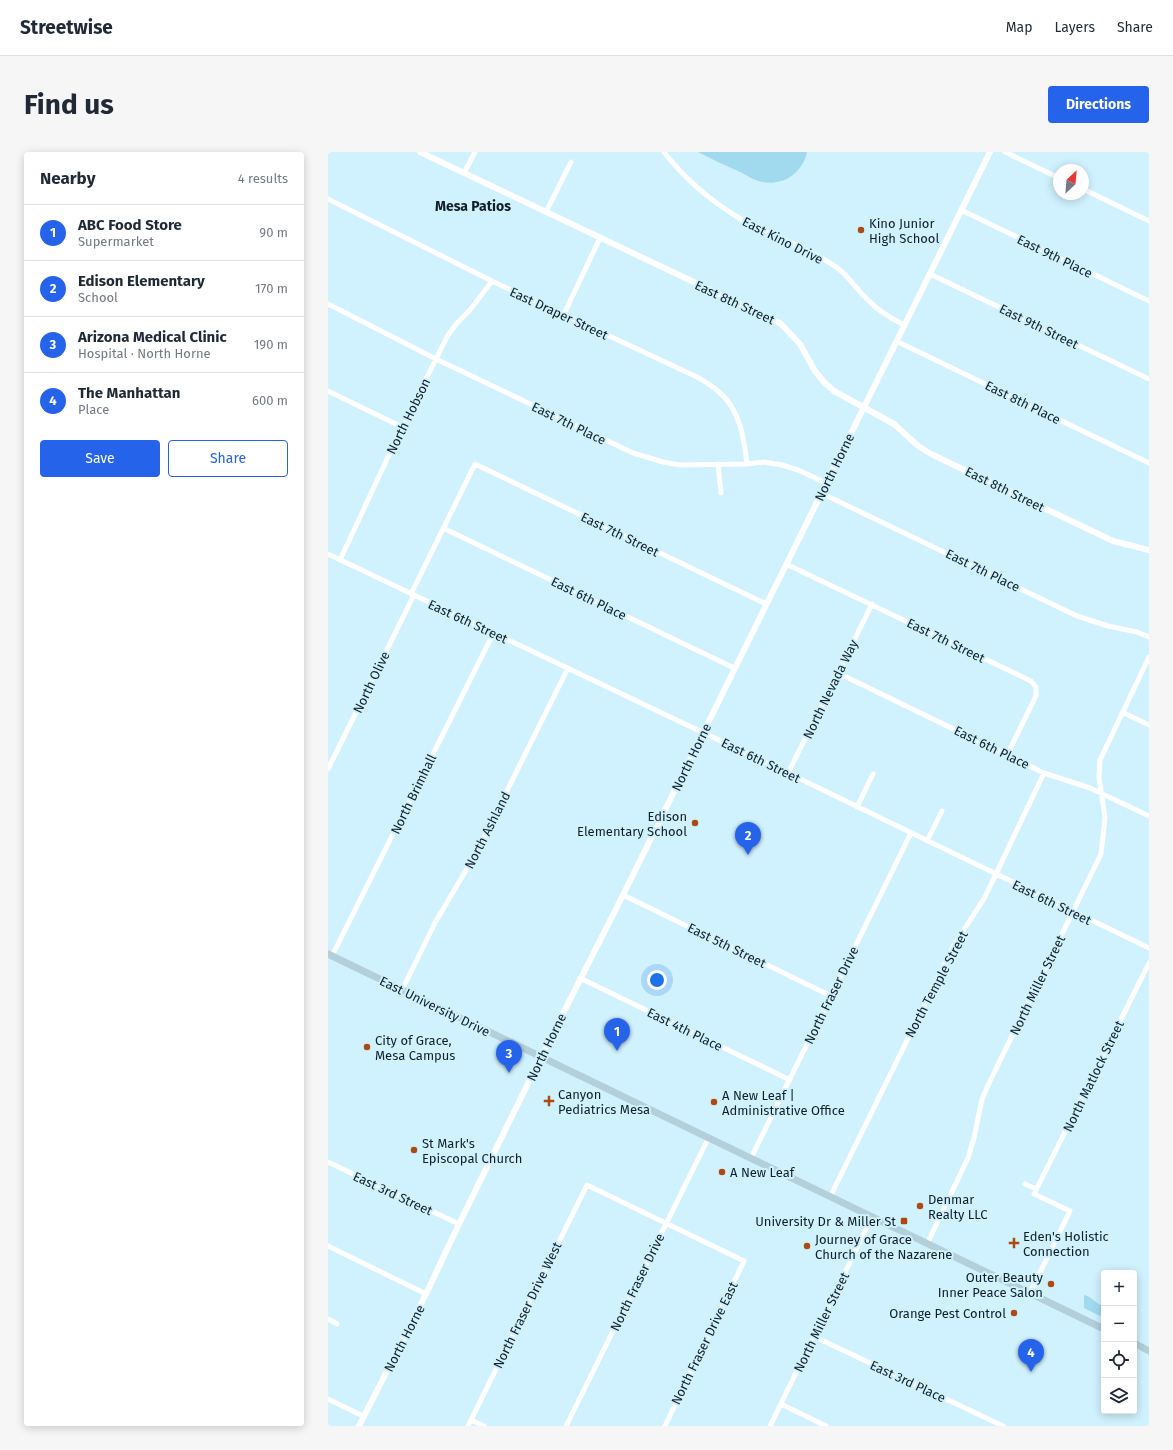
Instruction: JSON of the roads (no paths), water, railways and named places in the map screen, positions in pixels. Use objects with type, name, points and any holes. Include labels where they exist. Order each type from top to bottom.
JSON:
[{"type":"main road","name":"East University Drive","points":[[330,955],[1101,1328]]},
{"type":"main road","points":[[1137,1344],[1149,1350]]},
{"type":"street","name":"East 8th Street","points":[[420,152],[780,323],[800,344],[807,358],[824,382],[844,397],[894,424],[917,445],[931,454],[1113,541],[1149,550]]},
{"type":"street","points":[[464,173],[475,152]]},
{"type":"street","name":"East Kino Drive","points":[[664,152],[677,169],[716,202],[740,218],[822,259],[841,271],[876,308],[904,325]]},
{"type":"street","name":"North Horne","points":[[359,1426],[426,1294],[458,1224],[580,978],[623,895],[990,152]]},
{"type":"street","points":[[1005,152],[1053,175]]},
{"type":"street","points":[[546,212],[571,162]]},
{"type":"street","points":[[1089,192],[1149,221]]},
{"type":"street","name":"East Draper Street","points":[[328,198],[492,281],[696,377],[718,391],[726,400],[740,423],[747,464]]},
{"type":"street","name":"East 9th Place","points":[[961,210],[1149,302]]},
{"type":"street","points":[[564,314],[600,238]]},
{"type":"street","name":"East 9th Street","points":[[930,274],[1149,379]]},
{"type":"street","name":"North Hobson","points":[[340,560],[402,427],[448,336],[492,281]]},
{"type":"street","name":"East 7th Place","points":[[328,304],[436,359],[633,453],[663,462],[680,464],[747,464],[764,462],[782,465],[798,470],[826,484]]},
{"type":"street","name":"East 8th Place","points":[[896,341],[1149,463]]},
{"type":"street","points":[[328,392],[402,427]]},
{"type":"street","name":"North Olive","points":[[328,769],[475,464]]},
{"type":"street","name":"East 7th Street","points":[[475,464],[766,604]]},
{"type":"street","points":[[718,464],[721,493]]},
{"type":"street","name":"East 7th Place","points":[[821,493],[1077,616],[1108,626],[1137,632],[1149,638]]},
{"type":"street","name":"East 6th Place","points":[[443,528],[734,668]]},
{"type":"street","name":"East 6th Street","points":[[328,554],[703,732],[1149,948]]},
{"type":"street","name":"East 7th Street","points":[[786,564],[1022,676],[1034,684],[1037,690],[1036,696],[1007,755]]},
{"type":"street","name":"North Nevada Way","points":[[788,773],[872,604]]},
{"type":"street","name":"North Brimhall","points":[[330,955],[494,632]]},
{"type":"street","name":"North Miller Street","points":[[927,1244],[968,1158],[974,1138],[982,1099],[987,1087],[1101,854],[1104,839],[1105,818],[1099,777],[1100,760],[1149,656]]},
{"type":"street","name":"North Ashland","points":[[402,990],[436,921],[475,855],[568,668]]},
{"type":"street","name":"East 6th Place","points":[[838,673],[1007,755],[1044,772],[1101,793],[1149,816]]},
{"type":"street","points":[[1122,712],[1149,725]]},
{"type":"street","name":"North Temple Street","points":[[830,1197],[954,945],[985,897],[1044,772]]},
{"type":"street","points":[[857,807],[874,774]]},
{"type":"street","points":[[927,840],[942,811]]},
{"type":"street","name":"North Fraser Drive","points":[[751,1158],[911,833]]},
{"type":"street","name":"East 5th Street","points":[[623,895],[831,996]]},
{"type":"street","name":"North Matlock Street","points":[[1036,1189],[1149,963]]},
{"type":"street","name":"East 4th Place","points":[[580,978],[790,1080]]},
{"type":"street","name":"North Fraser Drive","points":[[566,1426],[709,1137]]},
{"type":"street","name":"East 3rd Street","points":[[328,1162],[458,1224]]},
{"type":"street","name":"North Fraser Drive West","points":[[468,1426],[587,1184],[666,1223]]},
{"type":"street","points":[[1025,1184],[1036,1189],[1034,1194],[1070,1211],[1030,1293]]},
{"type":"street","name":"North Miller Street","points":[[770,1426],[872,1217]]},
{"type":"street","name":"North Fraser Drive East","points":[[665,1426],[744,1261],[666,1223]]},
{"type":"street","points":[[328,1246],[426,1294]]},
{"type":"street","points":[[328,1319],[337,1324]]},
{"type":"street","name":"East 3rd Place","points":[[814,1336],[1003,1426]]},
{"type":"street","points":[[328,1399],[363,1416]]},
{"type":"street","points":[[781,1404],[826,1426]]},
{"type":"street","points":[[471,1420],[484,1426]]},
{"type":"place","name":"Kino Junior High School","points":[[861,230]]},
{"type":"place","name":"Edison Elementary School","points":[[695,823]]},
{"type":"place","name":"Edison Elementary","points":[[748,855]]},
{"type":"place","name":"City of Grace, Mesa Campus","points":[[367,1047]]},
{"type":"place","name":"ABC Food Store","points":[[617,1051]]},
{"type":"place","name":"Arizona Medical Clinic","points":[[509,1073]]},
{"type":"place","name":"Canyon Pediatrics Mesa","points":[[549,1101]]},
{"type":"place","name":"A New Leaf | Administrative Office","points":[[714,1102]]},
{"type":"place","name":"St Mark's Episcopal Church","points":[[414,1150]]},
{"type":"place","name":"A New Leaf","points":[[722,1172]]},
{"type":"place","name":"Denmar Realty LLC","points":[[920,1206]]},
{"type":"place","name":"University Dr & Miller St","points":[[904,1221]]},
{"type":"place","name":"Eden's Holistic Connection","points":[[1014,1243]]},
{"type":"place","name":"Journey of Grace Church of the Nazarene","points":[[807,1246]]},
{"type":"place","name":"Outer Beauty Inner Peace Salon","points":[[1051,1284]]},
{"type":"place","name":"Orange Pest Control","points":[[1014,1313]]},
{"type":"place","name":"The Manhattan","points":[[1031,1372]]},
{"type":"district","name":"Mesa Patios","points":[[473,206]]}]
